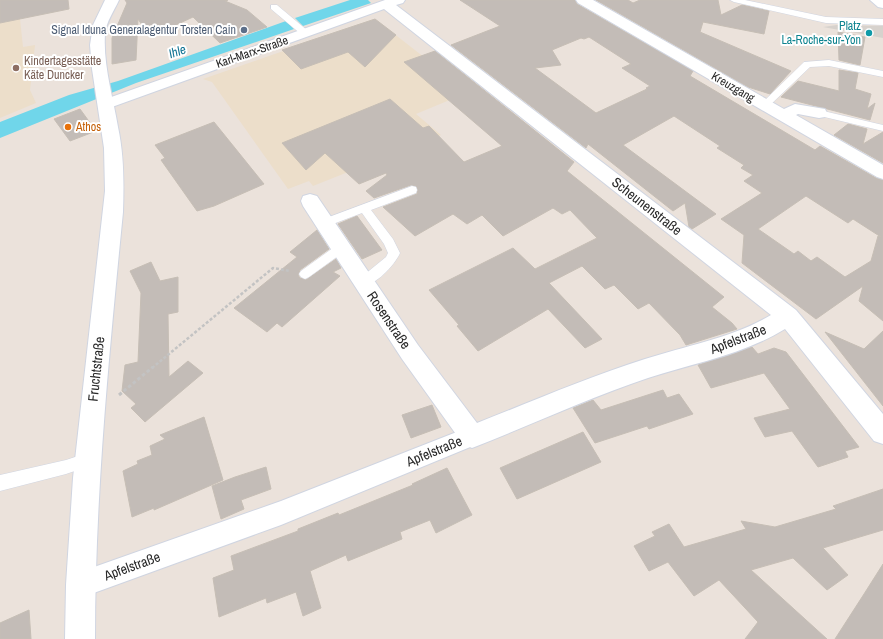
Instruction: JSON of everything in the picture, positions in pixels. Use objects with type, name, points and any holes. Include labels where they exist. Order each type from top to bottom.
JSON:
[{"type":"street","name":"Fruchtstraße","points":[[80,639],[80,585],[90,418],[115,183],[114,156],[104,95],[98,34],[112,0]]},
{"type":"street","name":"Kreuzgang","points":[[583,0],[883,173]]},
{"type":"street","points":[[877,0],[883,4]]},
{"type":"street","name":"Karl-Marx-Straße","points":[[104,95],[392,2]]},
{"type":"street","name":"Scheunenstraße","points":[[392,2],[788,316],[883,434]]},
{"type":"street","points":[[783,116],[795,109],[819,113]]},
{"type":"street","name":"Rosenstraße","points":[[310,201],[410,352],[472,436]]},
{"type":"street","name":"Apfelstraße","points":[[80,585],[281,513],[586,391],[646,369],[738,342],[765,330],[788,316]]},
{"type":"lane","points":[[734,0],[826,20],[883,22]]},
{"type":"lane","points":[[274,8],[302,30]]},
{"type":"lane","points":[[765,105],[807,64],[829,63],[883,74]]},
{"type":"lane","points":[[819,113],[883,128]]},
{"type":"lane","points":[[325,223],[412,190]]},
{"type":"lane","points":[[363,282],[384,267],[391,260],[394,253],[389,242],[364,208]]},
{"type":"lane","points":[[305,274],[342,248]]},
{"type":"lane","points":[[0,483],[87,460]]},
{"type":"path","points":[[90,418],[273,268]]},
{"type":"shaded area","name":"Kindertagesstätte Käte Duncker","points":[[20,19],[23,47],[35,45],[30,90],[36,103],[0,118],[0,23]]},
{"type":"shaded area","points":[[375,19],[469,92],[416,114],[441,135],[313,186],[309,181],[288,189],[212,82],[203,79]]},
{"type":"shaded area","name":"Platz La-Roche-sur-Yon","points":[[837,25],[883,26],[883,38],[823,27]]},
{"type":"water","points":[[350,0],[368,0],[371,3],[303,26],[295,18]]},
{"type":"water","points":[[286,21],[294,29],[136,83],[0,138],[0,122],[69,95],[118,81]]},
{"type":"building","points":[[0,0],[68,0],[69,9],[0,23]]},
{"type":"building","points":[[125,0],[228,0],[225,1],[247,10],[267,27],[220,43],[193,17],[150,37],[138,19],[136,60],[112,64],[112,38],[127,3]]},
{"type":"building","points":[[460,0],[575,0],[577,4],[693,71],[690,76],[815,150],[820,146],[876,178],[883,180],[883,321],[859,301],[863,286],[816,319],[742,263],[744,235],[721,219],[762,193],[744,181],[753,175],[741,168],[744,165],[717,148],[720,146],[674,116],[623,145],[716,214],[692,229],[689,227],[685,203],[673,211],[588,144],[586,148],[451,45],[500,26]],"holes":[[[589,37],[631,64],[622,68],[650,86],[646,88],[647,89],[596,113],[535,68],[561,65],[552,50],[581,38],[584,39]],[[806,196],[848,223],[853,219],[881,237],[878,236],[871,261],[845,277],[817,257],[811,261],[798,251],[794,254],[758,229]]]},
{"type":"building","points":[[596,0],[628,0],[633,3],[640,0],[718,0],[721,15],[742,5],[769,11],[764,34],[703,22],[700,32],[791,71],[770,94],[748,87]]},
{"type":"building","points":[[375,19],[396,35],[365,67],[348,52],[301,69],[282,50]]},
{"type":"building","points":[[838,32],[865,37],[860,65],[839,60]]},
{"type":"building","points":[[435,51],[574,162],[567,171],[724,297],[712,307],[732,323],[737,329],[686,345],[680,335],[649,303],[638,309],[614,285],[605,289],[582,266],[549,283],[602,339],[585,348],[548,309],[478,351],[457,326],[459,325],[429,290],[513,248],[535,269],[597,238],[570,210],[562,214],[553,208],[503,236],[482,215],[467,224],[453,214],[415,236],[383,207],[417,194],[418,190],[416,186],[411,185],[374,198],[366,191],[387,175],[386,173],[359,184],[325,153],[306,170],[282,143],[390,99],[423,128],[429,126],[464,162],[502,146],[404,62]]},
{"type":"building","points":[[839,70],[858,73],[855,89],[871,94],[867,109],[875,103],[870,120],[781,97],[798,81],[839,91]]},
{"type":"building","name":"Athos","points":[[80,109],[96,131],[70,141],[54,119]]},
{"type":"building","points":[[214,122],[264,184],[214,206],[197,211],[161,160],[165,158],[155,145]]},
{"type":"building","points":[[848,124],[867,129],[863,144],[883,132],[883,163],[834,135]]},
{"type":"building","points":[[357,216],[382,250],[362,259],[338,224]]},
{"type":"building","points":[[317,230],[329,249],[300,270],[298,275],[300,278],[306,280],[336,259],[341,268],[333,272],[340,276],[282,327],[277,323],[267,332],[234,308],[297,257],[290,252]]},
{"type":"building","points":[[151,262],[160,281],[178,277],[178,312],[168,314],[169,377],[188,361],[203,373],[145,422],[131,408],[136,404],[122,391],[125,365],[138,362],[141,293],[130,271]]},
{"type":"building","points":[[883,331],[883,406],[825,332],[864,349]]},
{"type":"building","points":[[752,347],[758,354],[774,348],[786,352],[859,447],[845,451],[848,457],[818,467],[792,431],[765,437],[754,418],[790,409],[764,373],[711,388],[698,365]]},
{"type":"building","points":[[663,390],[667,398],[679,394],[693,414],[649,429],[647,426],[595,443],[573,408],[593,400],[601,410]]},
{"type":"building","points":[[432,405],[441,427],[411,438],[402,415]]},
{"type":"building","points":[[204,417],[223,480],[154,510],[154,508],[132,517],[123,471],[138,464],[137,461],[152,455],[150,446],[165,439],[160,435]]},
{"type":"building","points":[[583,432],[601,462],[517,499],[500,468]]},
{"type":"building","points":[[266,467],[271,489],[241,500],[244,509],[221,519],[212,486]]},
{"type":"building","points":[[447,468],[472,515],[436,533],[430,520],[400,532],[402,539],[348,561],[346,555],[310,571],[321,608],[303,616],[296,592],[267,603],[266,598],[219,617],[213,578],[234,570],[231,556],[413,485],[412,484]]},
{"type":"building","points":[[883,489],[883,530],[823,548],[848,575],[827,590],[793,558],[751,570],[827,639],[745,639],[758,622],[719,580],[694,596],[668,562],[649,571],[634,546],[655,536],[652,532],[669,524],[684,547],[746,529],[741,521],[775,527],[836,509],[833,506]]},
{"type":"building","points":[[883,564],[883,639],[835,639],[864,594]]},
{"type":"building","points":[[29,610],[31,639],[0,639],[0,623]]},
{"type":"place","name":"Signal Iduna Generalagentur Torsten Cain","points":[[244,30]]},
{"type":"place","name":"Platz La-Roche-sur-Yon","points":[[869,33]]},
{"type":"place","name":"Kindertagesstätte Käte Duncker","points":[[16,68]]},
{"type":"place","name":"Athos","points":[[68,127]]},
{"type":"water label","name":"Ihle","points":[[177,51]]}]
